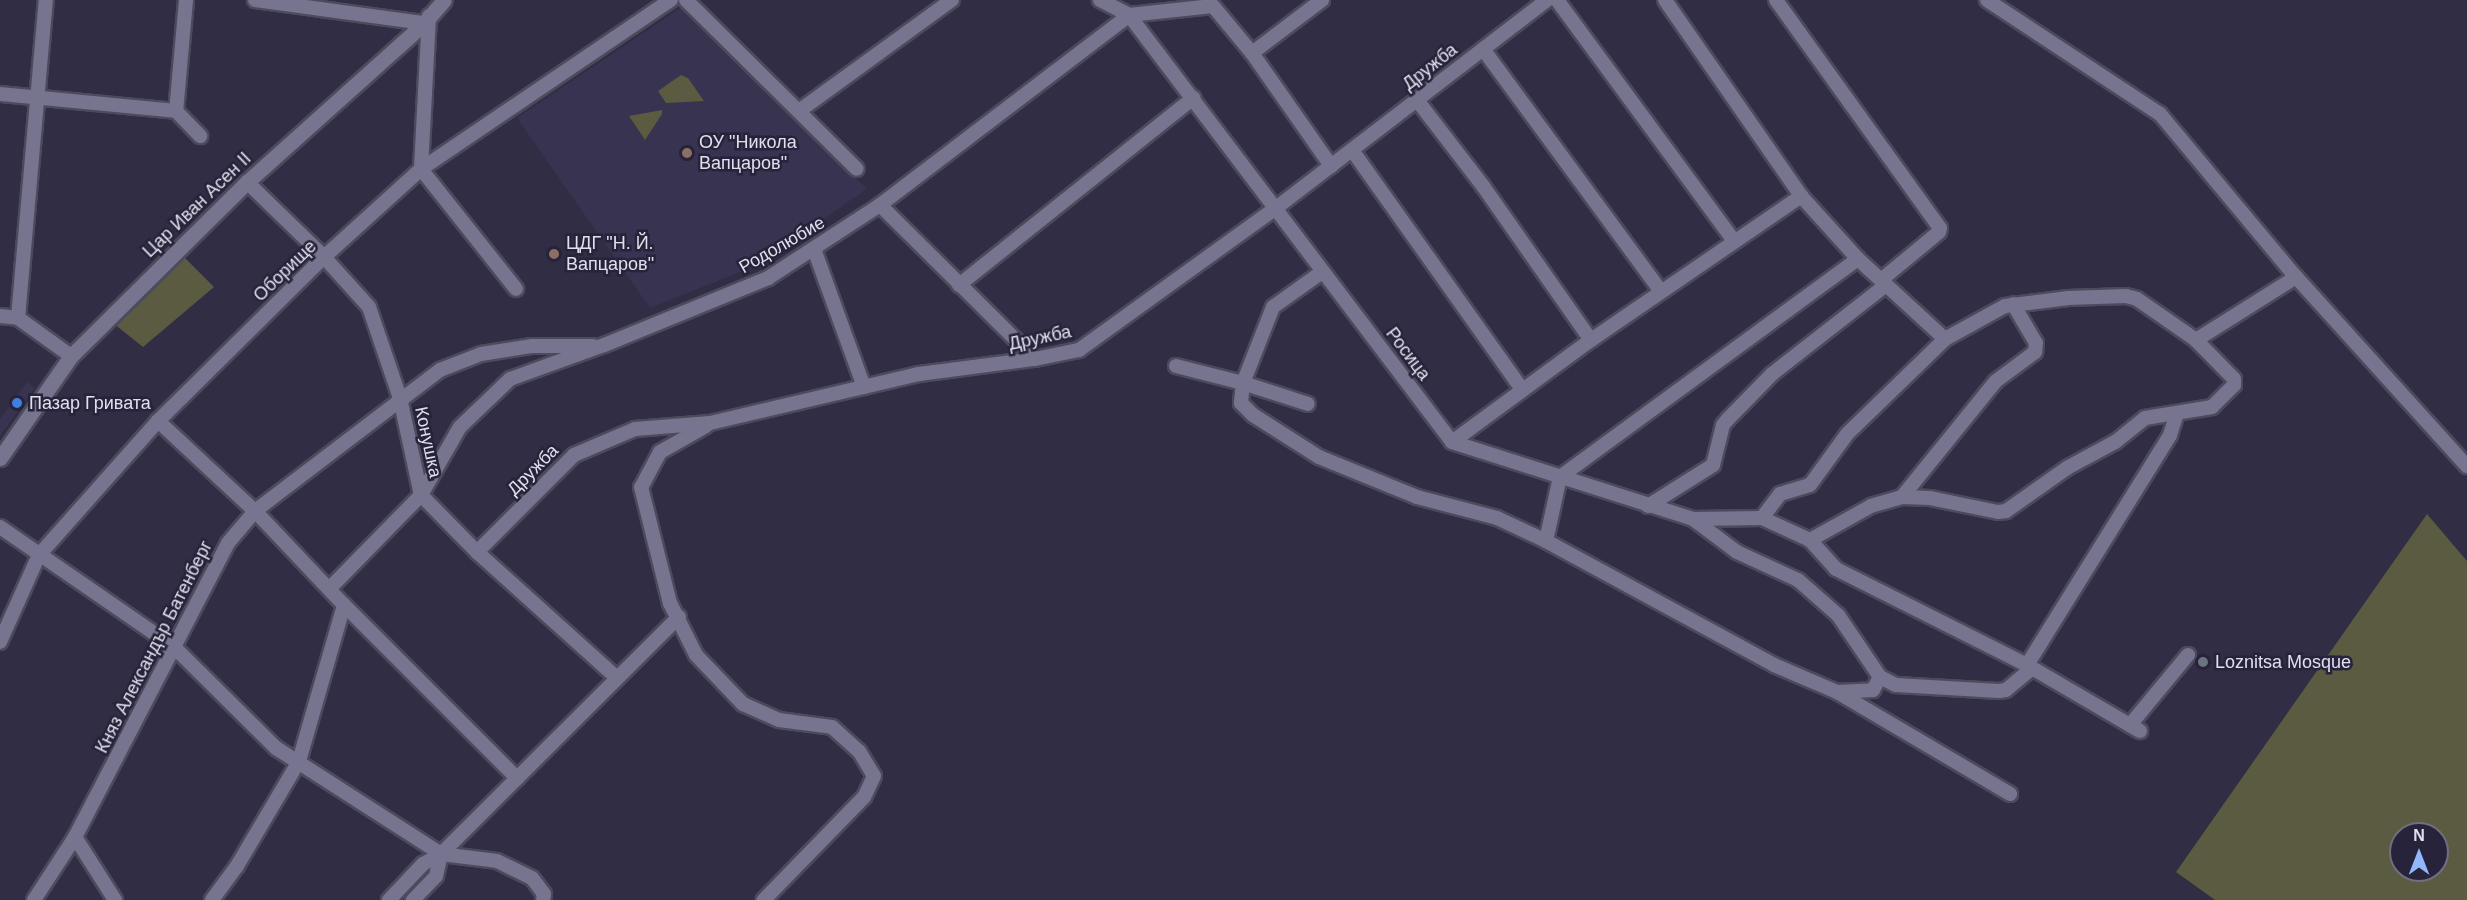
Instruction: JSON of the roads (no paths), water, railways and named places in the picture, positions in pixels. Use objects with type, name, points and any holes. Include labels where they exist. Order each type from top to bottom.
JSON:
[{"type":"street","points":[[18,318],[46,0]]},
{"type":"street","points":[[176,111],[186,0]]},
{"type":"street","points":[[255,0],[427,20],[422,169],[516,289]]},
{"type":"street","name":"Цар Иван Асен II","points":[[0,458],[71,356],[247,182],[427,20],[444,0]]},
{"type":"street","name":"Оборище","points":[[0,642],[39,555],[158,421],[324,257],[422,169],[671,0]]},
{"type":"street","points":[[687,0],[857,169]]},
{"type":"street","points":[[799,111],[952,0]]},
{"type":"street","name":"Росица","points":[[1100,0],[1129,15],[1452,442]]},
{"type":"street","points":[[1252,53],[1323,0]]},
{"type":"street","name":"Дружба","points":[[477,552],[574,455],[635,429],[710,423],[919,374],[1035,359],[1079,350],[1276,208],[1547,0]]},
{"type":"street","points":[[1557,0],[1734,241]]},
{"type":"street","points":[[1665,0],[1801,196],[1858,259],[1945,339]]},
{"type":"street","points":[[1648,506],[1713,465],[1716,461],[1724,425],[1728,419],[1772,374],[1884,282],[1939,232],[1940,228],[1776,0]]},
{"type":"street","points":[[1988,0],[2160,114],[2296,277],[2467,466]]},
{"type":"street","points":[[1129,15],[1213,6],[1252,53],[1331,166]]},
{"type":"street","name":"Родолюбие","points":[[330,588],[421,495],[460,427],[510,379],[604,345],[768,278],[880,205],[1129,15]]},
{"type":"street","points":[[1483,49],[1661,291]]},
{"type":"street","points":[[0,94],[176,111],[200,136]]},
{"type":"street","points":[[959,285],[1193,98]]},
{"type":"street","points":[[1417,100],[1483,186],[1591,340]]},
{"type":"street","points":[[1352,150],[1522,389]]},
{"type":"street","name":"Конушка","points":[[247,182],[324,257],[369,307],[400,398],[421,495],[477,552],[617,678]]},
{"type":"street","points":[[1452,442],[1591,340],[1801,196]]},
{"type":"street","points":[[880,205],[1035,359]]},
{"type":"street","points":[[814,249],[864,387]]},
{"type":"street","points":[[1546,541],[1560,477],[1858,259]]},
{"type":"street","points":[[1322,272],[1273,307],[1243,383],[1241,403],[1253,415],[1319,457],[1417,497],[1497,518],[1546,541],[1774,664],[1837,692],[2010,794]]},
{"type":"street","points":[[2196,340],[2296,277]]},
{"type":"street","points":[[1762,518],[1780,494],[1810,485],[1847,434],[1945,339],[2013,304],[2068,298],[2126,296],[2137,300],[2196,340],[2234,379],[2234,385],[2212,407],[2145,418],[2115,442],[2067,468],[2006,511],[1998,512],[1930,498],[1902,497],[1871,506],[1810,540]]},
{"type":"street","points":[[1902,497],[1996,381],[2035,352],[2036,344],[2013,304]]},
{"type":"street","points":[[0,316],[18,318],[71,356]]},
{"type":"street","name":"Княз Александър Батенберг","points":[[34,900],[75,837],[228,543],[255,511],[400,398],[440,370],[481,354],[532,346],[604,345]]},
{"type":"street","points":[[1176,366],[1243,383],[1308,404]]},
{"type":"street","points":[[1693,519],[1737,552],[1798,580],[1838,615],[1880,677],[1902,687],[1999,692],[2006,690],[2030,666],[2170,435],[2177,413]]},
{"type":"street","points":[[158,421],[255,511],[344,605],[517,778]]},
{"type":"street","points":[[710,423],[660,452],[641,487],[670,603],[696,655],[743,704],[779,720],[832,727],[859,751],[874,776],[864,797],[764,900]]},
{"type":"street","points":[[1452,442],[1693,519],[1762,518],[1810,540],[1836,569],[2030,666],[2135,728],[2188,655]]},
{"type":"street","points":[[0,527],[174,647],[276,748],[441,854],[497,861],[532,878],[544,894],[543,900]]},
{"type":"street","points":[[212,900],[237,866],[299,761],[344,605]]},
{"type":"street","points":[[389,900],[423,864],[441,854],[679,617]]},
{"type":"street","points":[[1876,716],[1873,690],[1880,677]]},
{"type":"street","points":[[1837,692],[1873,690]]},
{"type":"street","points":[[75,837],[115,900]]},
{"type":"street","points":[[413,900],[436,876],[441,854]]},
{"type":"place","name":"ОУ \"Никола Вапцаров\"","points":[[687,153]]},
{"type":"place","name":"ЦДГ \"Н. Й. Вапцаров\"","points":[[554,254]]},
{"type":"place","name":"Пазар Гривата","points":[[17,403]]},
{"type":"place","name":"Loznitsa Mosque","points":[[2203,662]]}]
